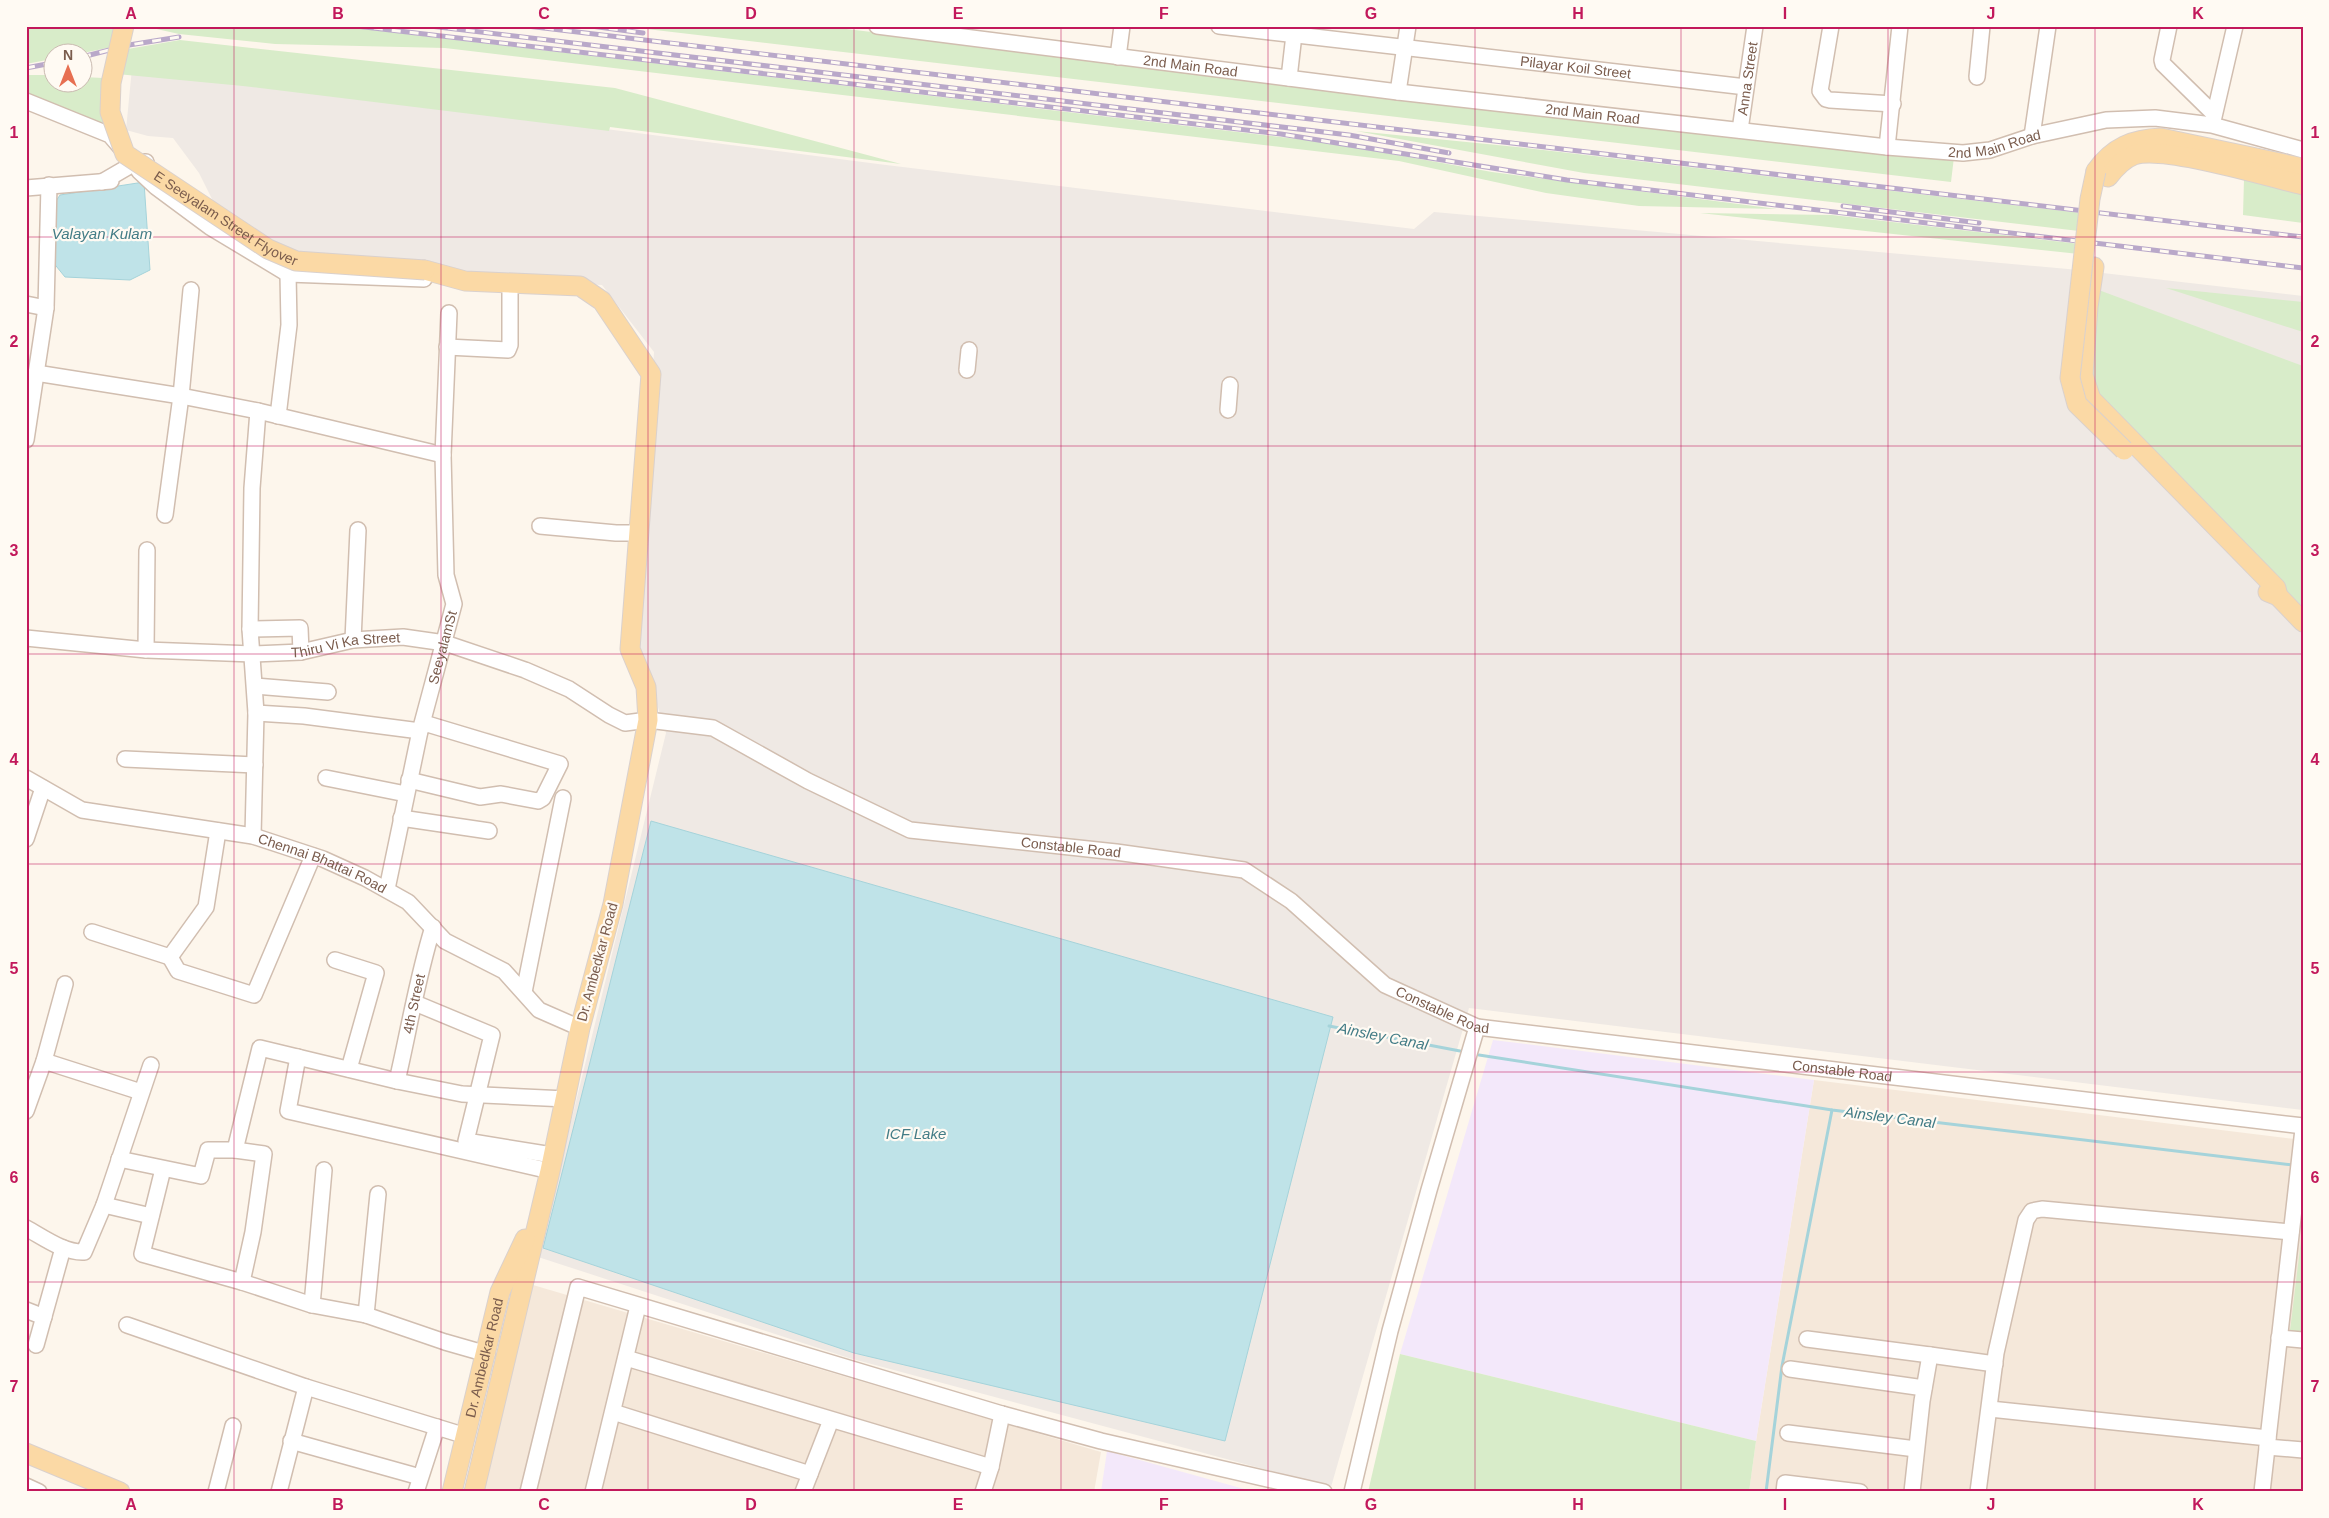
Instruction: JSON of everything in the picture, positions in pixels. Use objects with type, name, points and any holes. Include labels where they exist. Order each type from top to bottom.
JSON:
[{"type":"main road","name":"E Seeyalam Street Flyover","points":[[124,26],[111,83],[110,112],[125,154],[268,249],[296,261],[425,270],[465,281],[580,286],[602,301],[651,374],[639,533]]},
{"type":"main road","points":[[2124,441],[2077,404],[2070,378],[2090,199],[2102,174],[2105,158],[2123,145],[2141,139],[2161,138],[2303,168]]},
{"type":"main road","points":[[2102,174],[2135,155],[2150,153],[2220,164],[2303,185]]},
{"type":"main road","points":[[2102,174],[2104,187],[2090,291],[2083,375],[2084,384],[2091,399],[2124,441],[2241,568],[2269,593],[2278,596],[2303,622]]},
{"type":"main road","name":"Dr. Ambedkar Road","points":[[474,1492],[566,1099],[580,1028],[613,904],[648,720],[646,687],[630,649],[639,533]]},
{"type":"main road","name":"Dr. Ambedkar Road","points":[[452,1492],[487,1354],[500,1292],[541,1203]]},
{"type":"main road","points":[[26,1453],[120,1492]]},
{"type":"street","name":"2nd Main Road","points":[[878,26],[1398,92],[1887,147],[1963,153],[1990,150],[2032,136],[2106,120],[2155,118],[2213,120],[2303,150]]},
{"type":"street","points":[[1118,57],[1122,26]]},
{"type":"street","name":"Pilayar Koil Street","points":[[1218,26],[1295,30],[1404,46],[1746,87]]},
{"type":"street","points":[[1398,92],[1408,26]]},
{"type":"street","name":"Anna Street","points":[[1740,130],[1755,26]]},
{"type":"street","points":[[1831,26],[1820,91],[1823,95],[1830,100],[1893,104]]},
{"type":"street","points":[[1887,147],[1900,26]]},
{"type":"street","points":[[1977,77],[1982,26]]},
{"type":"street","points":[[2032,136],[2048,26]]},
{"type":"street","points":[[2169,26],[2162,60],[2163,64],[2213,120]]},
{"type":"street","points":[[2213,120],[2234,26]]},
{"type":"street","points":[[1289,78],[1295,30]]},
{"type":"street","points":[[26,101],[110,135],[138,168],[210,227],[288,274],[465,281]]},
{"type":"street","points":[[26,188],[126,179],[138,168]]},
{"type":"street","points":[[26,440],[28,413],[46,308],[49,185]]},
{"type":"street","points":[[278,416],[289,325],[288,274]]},
{"type":"street","points":[[447,347],[508,350],[510,345],[510,283]]},
{"type":"street","points":[[165,515],[181,396],[191,290]]},
{"type":"street","points":[[26,304],[46,308]]},
{"type":"street","name":"SeeyalamSt","points":[[386,889],[422,727],[454,604],[446,575],[443,455],[449,313]]},
{"type":"street","points":[[967,370],[969,350]]},
{"type":"street","points":[[36,373],[181,396],[258,411],[443,455]]},
{"type":"street","points":[[1228,410],[1230,385]]},
{"type":"street","points":[[253,836],[256,713],[250,634],[252,488],[258,411]]},
{"type":"street","points":[[540,526],[616,533],[639,533]]},
{"type":"street","points":[[353,640],[358,530]]},
{"type":"street","points":[[146,650],[147,550]]},
{"type":"street","points":[[250,634],[300,628],[301,645]]},
{"type":"street","name":"Thiru Vi Ka Street","points":[[26,638],[146,650],[253,654],[301,645],[403,636],[445,643],[525,670],[569,689],[608,715],[625,723],[648,720]]},
{"type":"street","points":[[255,686],[328,692]]},
{"type":"street","points":[[256,713],[422,727],[560,764],[543,798],[538,801],[501,794],[480,797],[326,778]]},
{"type":"street","name":"Constable Road","points":[[648,720],[713,728],[808,781],[910,830],[1116,852],[1244,870],[1291,901],[1385,985],[1478,1027],[2303,1128]]},
{"type":"street","points":[[125,759],[255,765]]},
{"type":"street","name":"Chennai Bhattai Road","points":[[26,778],[82,810],[253,836],[313,856],[386,889],[408,902],[445,941],[504,971],[539,1010],[580,1028]]},
{"type":"street","points":[[26,839],[43,788]]},
{"type":"street","points":[[524,992],[563,798]]},
{"type":"street","points":[[401,818],[489,831]]},
{"type":"street","points":[[170,957],[206,907],[218,830]]},
{"type":"street","points":[[92,932],[170,957],[178,971],[254,995],[313,856]]},
{"type":"street","name":"4th Street","points":[[397,1082],[415,1003],[418,973],[432,928]]},
{"type":"street","points":[[335,960],[376,973],[349,1069]]},
{"type":"street","points":[[26,1111],[44,1061],[65,984]]},
{"type":"street","points":[[415,1003],[492,1035],[466,1141],[551,1163]]},
{"type":"street","points":[[1352,1492],[1390,1331],[1421,1218],[1478,1027]]},
{"type":"street","points":[[235,1150],[260,1048],[397,1082],[462,1094],[566,1099]]},
{"type":"street","points":[[298,1057],[288,1111],[551,1163]]},
{"type":"street","points":[[44,1061],[141,1092]]},
{"type":"street","points":[[26,1228],[63,1248],[84,1252],[104,1205],[151,1066]]},
{"type":"street","points":[[2262,1492],[2303,1128]]},
{"type":"street","points":[[119,1159],[201,1176],[208,1150],[235,1150],[264,1154],[242,1282]]},
{"type":"street","points":[[163,1168],[142,1254],[242,1282],[312,1305],[366,1315],[487,1354]]},
{"type":"street","points":[[312,1305],[324,1170]]},
{"type":"street","points":[[366,1315],[378,1194]]},
{"type":"street","points":[[104,1205],[151,1216]]},
{"type":"street","points":[[1978,1492],[1995,1364],[2014,1267],[2026,1220],[2032,1211],[2042,1209],[2291,1232]]},
{"type":"street","points":[[36,1345],[63,1248]]},
{"type":"street","points":[[528,1492],[578,1287],[1002,1414],[1101,1441],[1324,1492]]},
{"type":"street","points":[[593,1492],[638,1306]]},
{"type":"street","points":[[26,1310],[44,1317]]},
{"type":"street","points":[[127,1325],[306,1387],[466,1436]]},
{"type":"street","points":[[2279,1338],[2303,1340]]},
{"type":"street","points":[[1807,1339],[1995,1364]]},
{"type":"street","points":[[1912,1492],[1924,1388],[1930,1355]]},
{"type":"street","points":[[626,1358],[991,1467]]},
{"type":"street","points":[[1790,1369],[1924,1388]]},
{"type":"street","points":[[279,1492],[306,1387]]},
{"type":"street","points":[[1990,1409],[2268,1442],[2303,1450]]},
{"type":"street","points":[[613,1412],[810,1474]]},
{"type":"street","points":[[983,1492],[991,1467],[1002,1414]]},
{"type":"street","points":[[804,1492],[831,1420]]},
{"type":"street","points":[[216,1492],[233,1426]]},
{"type":"street","points":[[291,1441],[418,1485],[437,1427]]},
{"type":"street","points":[[1788,1432],[1916,1449]]},
{"type":"street","points":[[1784,1492],[1785,1482],[1860,1492]]},
{"type":"street","points":[[26,1486],[40,1492]]},
{"type":"shaded area","points":[[132,68],[878,164],[1414,229],[1434,212],[2068,269],[2303,296],[2303,1110],[1469,1008],[1331,1487],[849,1358],[538,1257],[666,733],[638,643],[654,352],[602,285],[294,267],[213,201],[199,173],[173,138],[148,136],[126,130]]},
{"type":"shaded area","points":[[1493,1040],[1814,1080],[1756,1441],[1400,1354]]},
{"type":"shaded area","points":[[1814,1080],[2303,1140],[2303,1492],[1749,1492]]},
{"type":"shaded area","points":[[533,1285],[1101,1452],[1094,1492],[483,1492]]},
{"type":"shaded area","points":[[1107,1451],[1255,1492],[1101,1492]]},
{"type":"green space","points":[[26,26],[115,27],[112,47],[92,51],[92,42],[42,42],[42,61],[26,64]]},
{"type":"green space","points":[[143,26],[338,26],[1331,143],[1492,172],[1777,209],[1639,206],[1546,193],[1399,161],[445,48],[275,44],[179,34]]},
{"type":"green space","points":[[621,26],[821,26],[990,46],[1214,77],[1954,157],[1951,182]]},
{"type":"green space","points":[[180,40],[615,88],[901,164],[610,127],[609,131],[243,86],[117,74],[122,50]]},
{"type":"green space","points":[[26,75],[42,75],[42,92],[92,92],[92,77],[103,78],[100,106],[108,129],[26,100]]},
{"type":"green space","points":[[1356,131],[1517,147],[2081,213],[2079,231],[1584,173]]},
{"type":"green space","points":[[2244,179],[2303,192],[2303,223],[2243,215]]},
{"type":"green space","points":[[1700,213],[1832,215],[2080,244],[2079,254]]},
{"type":"green space","points":[[2166,288],[2303,302],[2303,332]]},
{"type":"green space","points":[[2096,289],[2303,366],[2303,607],[2096,396],[2090,379]]},
{"type":"green space","points":[[2303,1224],[2303,1341],[2289,1339]]},
{"type":"green space","points":[[1400,1354],[1756,1441],[1749,1492],[1368,1492]]},
{"type":"water","name":"Valayan Kulam","points":[[144,182],[150,270],[130,280],[65,277],[52,261],[54,204],[60,195]]},
{"type":"water","name":"ICF Lake","points":[[651,821],[1333,1017],[1225,1441],[854,1353],[543,1248]]},
{"type":"waterway","name":"Ainsley Canal","points":[[1329,1026],[1460,1051]]},
{"type":"waterway","name":"Ainsley Canal","points":[[1479,1055],[1832,1110],[2293,1165]]},
{"type":"waterway","points":[[1766,1492],[1782,1366],[1832,1110]]},
{"type":"railway","points":[[356,26],[1281,134],[1567,180],[2303,268]]},
{"type":"railway","points":[[430,26],[1349,135],[1449,153]]},
{"type":"railway","points":[[527,26],[2303,237]]},
{"type":"railway","points":[[591,26],[643,33]]},
{"type":"railway","points":[[92,54],[129,45],[179,37]]},
{"type":"railway","points":[[26,68],[42,65]]},
{"type":"railway","points":[[1843,206],[1979,223]]}]
